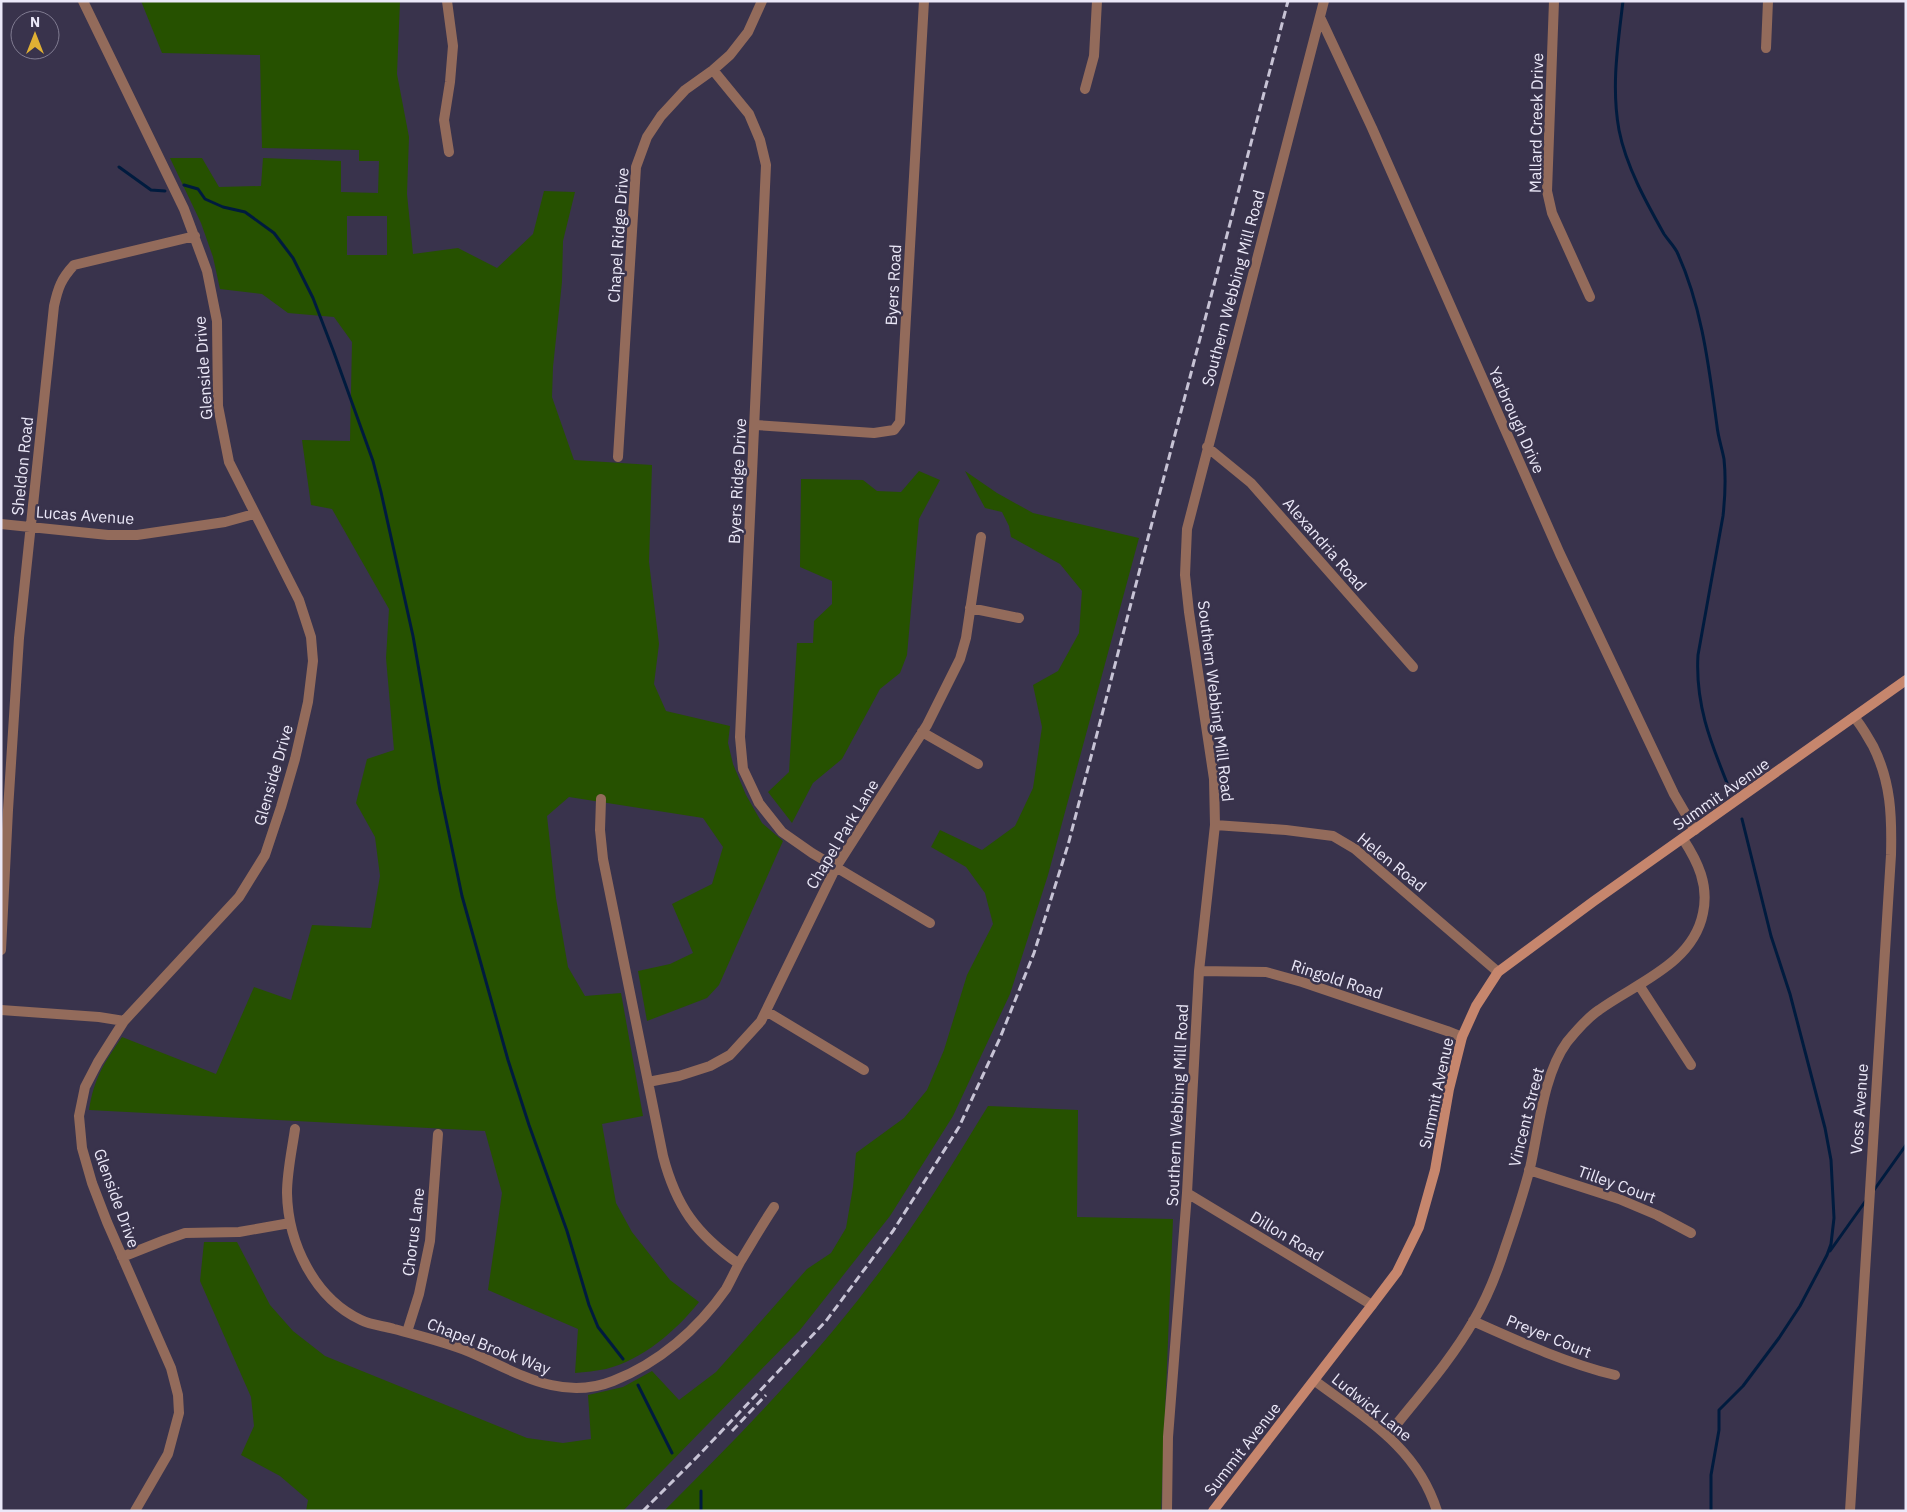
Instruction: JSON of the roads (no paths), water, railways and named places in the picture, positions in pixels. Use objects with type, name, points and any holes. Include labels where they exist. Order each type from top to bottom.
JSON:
[{"type":"main road","name":"Summit Avenue","points":[[1213,1511],[1396,1272],[1419,1227],[1430,1193],[1449,1089],[1462,1037],[1476,1006],[1498,972],[1906,680]]},
{"type":"street","name":"Glenside Drive","points":[[83,1],[184,209],[195,236],[207,271],[217,321],[218,406],[229,462],[299,600],[311,637],[313,661],[308,702],[295,759],[265,854],[239,897],[124,1021],[98,1062],[85,1087],[79,1116],[82,1148],[92,1183],[171,1368],[178,1395],[179,1413],[168,1454],[135,1511]]},
{"type":"street","points":[[447,1],[453,46],[444,120],[449,152]]},
{"type":"street","name":"Chapel Ridge Drive","points":[[618,457],[636,167],[647,137],[661,116],[685,90],[730,55],[748,32],[762,1]]},
{"type":"street","name":"Byers Road","points":[[755,425],[874,433],[894,430],[900,422],[924,1]]},
{"type":"street","points":[[1085,89],[1094,56],[1097,1]]},
{"type":"street","name":"Southern Webbing Mill Road","points":[[1167,1511],[1168,1438],[1187,1193],[1199,971],[1215,825],[1214,779],[1185,575],[1187,529],[1324,1]]},
{"type":"street","name":"Mallard Creek Drive","points":[[1554,1],[1547,190],[1552,212],[1590,297]]},
{"type":"street","points":[[1766,48],[1768,1]]},
{"type":"street","name":"Yarbrough Drive","points":[[1320,18],[1372,128],[1560,554],[1674,794],[1695,830]]},
{"type":"street","name":"Byers Ridge Drive","points":[[713,70],[749,114],[760,140],[766,165],[740,737],[743,770],[759,803],[782,832],[812,853],[930,923]]},
{"type":"street","name":"Sheldon Road","points":[[1,950],[17,676],[30,526],[54,306],[63,278],[74,265],[195,236]]},
{"type":"street","name":"Alexandria Road","points":[[1207,448],[1251,483],[1413,667]]},
{"type":"street","name":"Lucas Avenue","points":[[1,524],[108,535],[137,535],[225,522],[254,514]]},
{"type":"street","name":"Chapel Park Lane","points":[[648,1082],[679,1076],[710,1066],[730,1055],[755,1029],[766,1011],[836,867],[922,732],[960,659],[966,638],[981,537]]},
{"type":"street","points":[[970,608],[1019,618]]},
{"type":"street","name":"Voss Avenue","points":[[1850,1511],[1892,815],[1889,790],[1881,763],[1862,726],[1854,718]]},
{"type":"street","points":[[922,732],[978,764]]},
{"type":"street","points":[[601,799],[600,830],[603,859],[670,1182],[681,1206],[704,1237],[739,1264]]},
{"type":"street","name":"Helen Road","points":[[1215,825],[1286,830],[1333,836],[1355,848],[1498,972]]},
{"type":"street","name":"Vincent Street","points":[[1388,1435],[1474,1321],[1492,1284],[1529,1170],[1554,1065],[1566,1043],[1598,1010],[1668,965],[1687,948],[1697,934],[1702,921],[1705,902],[1701,871],[1696,858],[1683,839]]},
{"type":"street","name":"Ringold Road","points":[[1199,971],[1266,972],[1348,997],[1447,1030],[1462,1037]]},
{"type":"street","points":[[1639,985],[1691,1065]]},
{"type":"street","points":[[1,1010],[99,1017],[124,1021]]},
{"type":"street","points":[[766,1011],[864,1070]]},
{"type":"street","name":"Chapel Brook Way","points":[[295,1129],[287,1192],[290,1223],[299,1252],[312,1276],[325,1292],[343,1309],[362,1320],[452,1345],[533,1381],[553,1387],[575,1388],[595,1386],[613,1381],[642,1367],[672,1347],[702,1319],[726,1288],[774,1207]]},
{"type":"street","name":"Chorus Lane","points":[[407,1332],[419,1294],[430,1241],[438,1134]]},
{"type":"street","name":"Tilley Court","points":[[1529,1170],[1619,1200],[1657,1215],[1691,1233]]},
{"type":"street","name":"Dillon Road","points":[[1187,1193],[1372,1305]]},
{"type":"street","points":[[122,1257],[185,1233],[239,1232],[290,1223]]},
{"type":"street","name":"Preyer Court","points":[[1474,1321],[1535,1349],[1615,1376]]},
{"type":"street","name":"Ludwick Lane","points":[[1315,1380],[1388,1435],[1407,1454],[1431,1491],[1437,1511]]},
{"type":"waterway","points":[[1623,1],[1615,81],[1619,130],[1626,157],[1637,184],[1664,234],[1677,252],[1693,294],[1699,315],[1724,459],[1725,488],[1723,516],[1698,655],[1698,673],[1699,691],[1706,723],[1729,788]]},
{"type":"waterway","points":[[119,167],[151,190],[165,191]]},
{"type":"waterway","points":[[184,185],[198,189],[205,199],[223,207],[245,212],[274,233],[293,258],[313,298],[333,350],[373,461],[381,492],[413,636],[440,791],[462,896],[508,1060],[567,1231],[589,1305],[598,1327],[623,1359]]},
{"type":"waterway","points":[[1711,1511],[1711,1475],[1719,1430],[1719,1410],[1743,1386],[1800,1306],[1827,1255],[1831,1244],[1834,1218],[1831,1160],[1825,1128],[1790,994],[1771,936],[1742,819]]},
{"type":"waterway","points":[[1874,1190],[1906,1145]]},
{"type":"waterway","points":[[1830,1251],[1867,1199]]},
{"type":"waterway","points":[[638,1385],[672,1453]]},
{"type":"waterway","points":[[701,1491],[701,1511]]},
{"type":"railway","points":[[643,1511],[700,1454],[826,1321],[893,1231],[959,1127],[1000,1038],[1034,953],[1068,845],[1288,1]]},
{"type":"railway","points":[[732,1431],[766,1395]]}]
